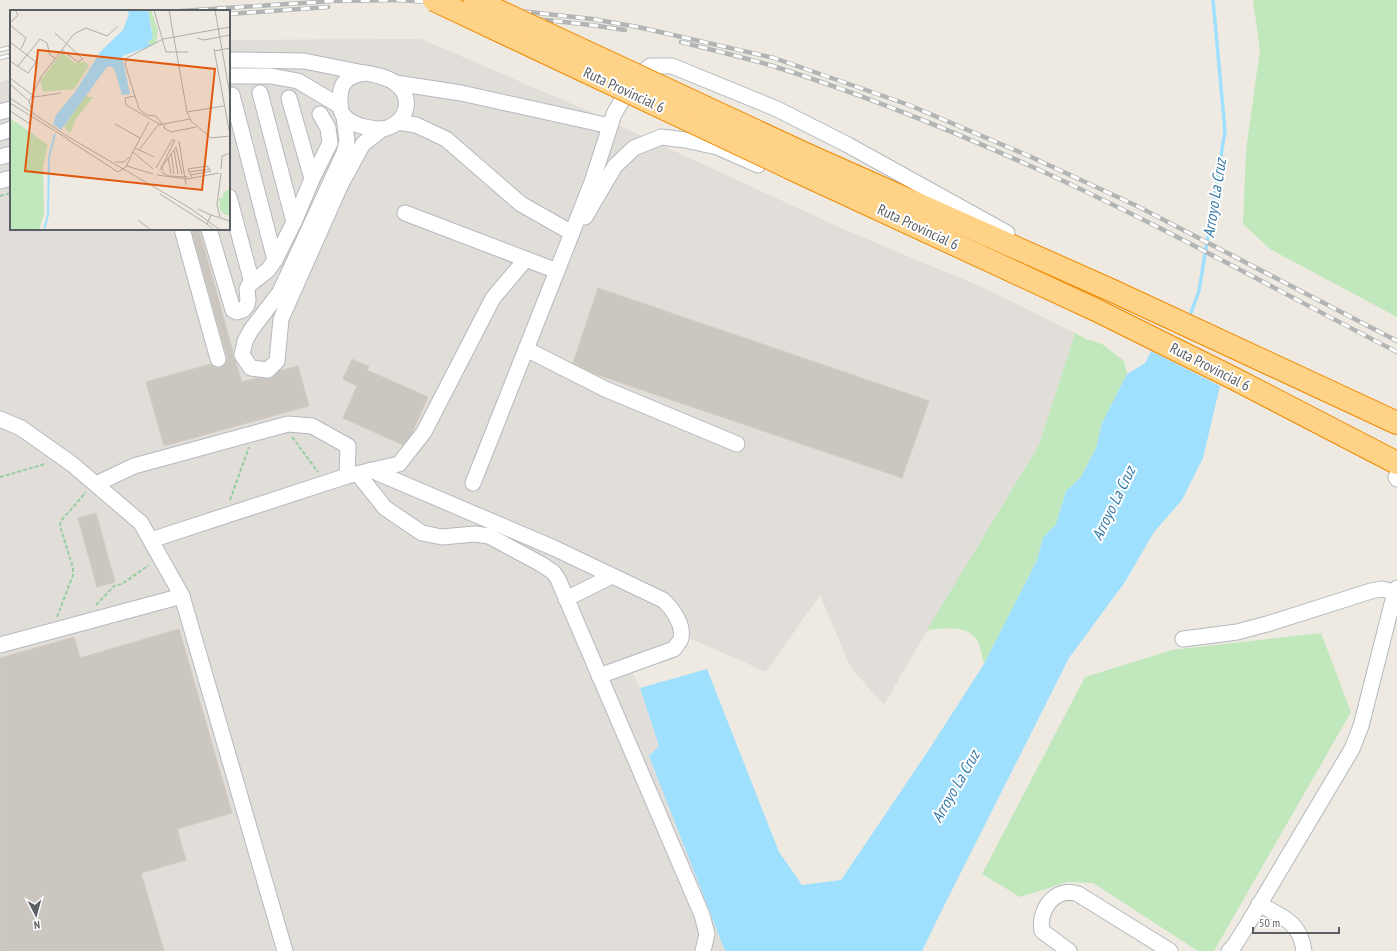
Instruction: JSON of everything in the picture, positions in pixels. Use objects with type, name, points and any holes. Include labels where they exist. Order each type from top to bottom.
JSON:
[{"type":"highway","name":"Ruta Provincial 6","points":[[434,0],[797,161],[1106,288],[1397,423]]},
{"type":"highway","name":"Ruta Provincial 6","points":[[475,0],[797,161],[957,245],[1096,310],[1235,379],[1397,474]]},
{"type":"lane","points":[[230,60],[304,61],[366,73],[388,79],[396,83],[461,93],[610,126]]},
{"type":"lane","points":[[473,483],[592,182],[614,114],[633,81],[650,66],[672,66],[777,109],[840,141],[1106,288]]},
{"type":"lane","points":[[366,73],[356,74],[343,83],[339,94],[347,141],[344,153],[280,292],[251,330],[245,341],[242,355],[251,368],[268,370],[277,361],[281,319],[341,184],[363,144],[382,129],[398,122],[404,113],[407,102],[404,92],[396,83]]},
{"type":"lane","points":[[230,76],[271,76],[298,81],[363,127],[382,129]]},
{"type":"lane","points":[[260,93],[294,222]]},
{"type":"lane","points":[[232,95],[275,260]]},
{"type":"lane","points":[[289,98],[312,179]]},
{"type":"lane","points":[[0,112],[10,109]]},
{"type":"lane","points":[[251,330],[247,306],[247,289],[249,285],[268,270],[275,260],[330,143],[328,128],[320,114]]},
{"type":"lane","points":[[398,122],[416,125],[446,139],[521,204],[572,233]]},
{"type":"lane","points":[[0,133],[10,129]]},
{"type":"lane","points":[[572,233],[589,211],[616,166],[634,148],[661,137],[685,140],[717,147],[854,206],[957,245]]},
{"type":"lane","points":[[0,157],[10,154]]},
{"type":"lane","points":[[0,182],[10,178]]},
{"type":"lane","points":[[230,201],[252,283]]},
{"type":"lane","points":[[405,213],[557,271]]},
{"type":"lane","points":[[182,230],[218,359]]},
{"type":"lane","points":[[209,230],[233,310],[237,312],[243,310],[247,306]]},
{"type":"lane","points":[[151,540],[358,473],[399,464],[424,432],[493,298],[526,259]]},
{"type":"lane","points":[[247,306],[268,309]]},
{"type":"lane","points":[[526,349],[605,389],[737,444]]},
{"type":"lane","points":[[0,419],[21,428],[60,455],[141,523],[182,596],[285,951]]},
{"type":"lane","points":[[93,482],[134,466],[284,425],[312,426],[348,446],[358,473],[385,508],[422,533],[442,537],[475,534],[489,536],[553,572],[558,579],[702,915],[707,934],[703,951]]},
{"type":"lane","points":[[358,473],[554,548],[663,600],[671,608],[680,629],[680,640],[674,649],[599,676]]},
{"type":"lane","points":[[566,600],[612,576]]},
{"type":"lane","points":[[1183,638],[1237,632],[1267,624],[1371,590],[1382,589],[1396,591],[1361,726],[1352,748],[1234,946],[1229,951]]},
{"type":"lane","points":[[0,645],[182,596]]},
{"type":"lane","points":[[1069,951],[1042,931],[1041,924],[1049,901],[1059,894],[1070,891],[1078,894],[1170,951]]},
{"type":"lane","points":[[1259,904],[1288,920],[1296,927],[1301,937],[1304,951]]},
{"type":"path","points":[[0,196],[10,193]]},
{"type":"path","points":[[284,425],[326,483]]},
{"type":"path","points":[[224,516],[254,433]]},
{"type":"path","points":[[0,477],[42,465],[60,455]]},
{"type":"path","points":[[51,632],[73,575],[73,568],[60,526],[61,521],[86,493],[93,482]]},
{"type":"path","points":[[86,622],[90,611],[114,586],[122,584],[140,570],[160,558]]},
{"type":"shaded area","points":[[421,39],[586,110],[843,229],[984,288],[1075,333],[1039,445],[884,705],[851,668],[820,595],[766,672],[687,637],[676,658],[632,672],[640,688],[659,746],[649,756],[725,951],[0,951],[0,82],[10,79],[10,230],[230,230],[230,40]]},
{"type":"green space","points":[[1253,0],[1397,0],[1397,317],[1270,249],[1243,224],[1246,150],[1260,50]]},
{"type":"green space","points":[[1075,333],[1086,339],[1102,344],[1124,361],[1127,374],[1102,423],[1096,448],[1081,477],[1066,491],[1056,524],[1043,538],[1037,560],[984,664],[978,642],[974,636],[968,632],[955,628],[927,630],[1039,445]]},
{"type":"green space","points":[[1321,633],[1351,712],[1214,951],[1198,951],[1093,883],[1068,882],[1020,897],[982,874],[1085,677],[1172,650]]},
{"type":"water","points":[[1151,351],[1220,386],[1203,458],[1182,500],[1154,532],[1125,582],[1069,658],[922,951],[725,951],[649,756],[659,746],[640,688],[707,669],[779,852],[802,885],[841,880],[928,751],[984,664],[1037,560],[1043,538],[1056,524],[1066,491],[1081,477],[1096,448],[1102,423],[1127,374],[1145,363]]},
{"type":"building","points":[[191,230],[199,230],[233,352],[233,357],[242,382],[257,378],[271,379],[279,371],[298,366],[309,406],[164,446],[146,382],[211,364],[215,368],[220,368],[224,366],[227,361]]},
{"type":"building","points":[[598,288],[929,401],[902,478],[595,374],[573,363]]},
{"type":"building","points":[[352,359],[369,367],[367,370],[428,397],[411,435],[403,445],[343,418],[357,386],[343,379]]},
{"type":"building","points":[[96,513],[115,582],[97,587],[78,518]]},
{"type":"building","points":[[179,629],[232,813],[177,829],[186,860],[141,873],[164,951],[0,951],[0,658],[74,637],[80,658]]},
{"type":"waterway","name":"Arroyo La Cruz","points":[[1189,318],[1199,291],[1225,131],[1213,0]]},
{"type":"railway","points":[[196,10],[333,1],[398,0],[445,3],[592,19],[638,27],[774,58],[909,105],[1029,156],[1137,206],[1397,341]]},
{"type":"railway","points":[[230,14],[328,7]]},
{"type":"railway","points":[[464,11],[625,30]]},
{"type":"railway","points":[[681,42],[805,76],[901,111],[995,150],[1120,208],[1397,352]]},
{"type":"railway","points":[[0,50],[10,47]]},
{"type":"railway","points":[[0,58],[10,55]]}]
